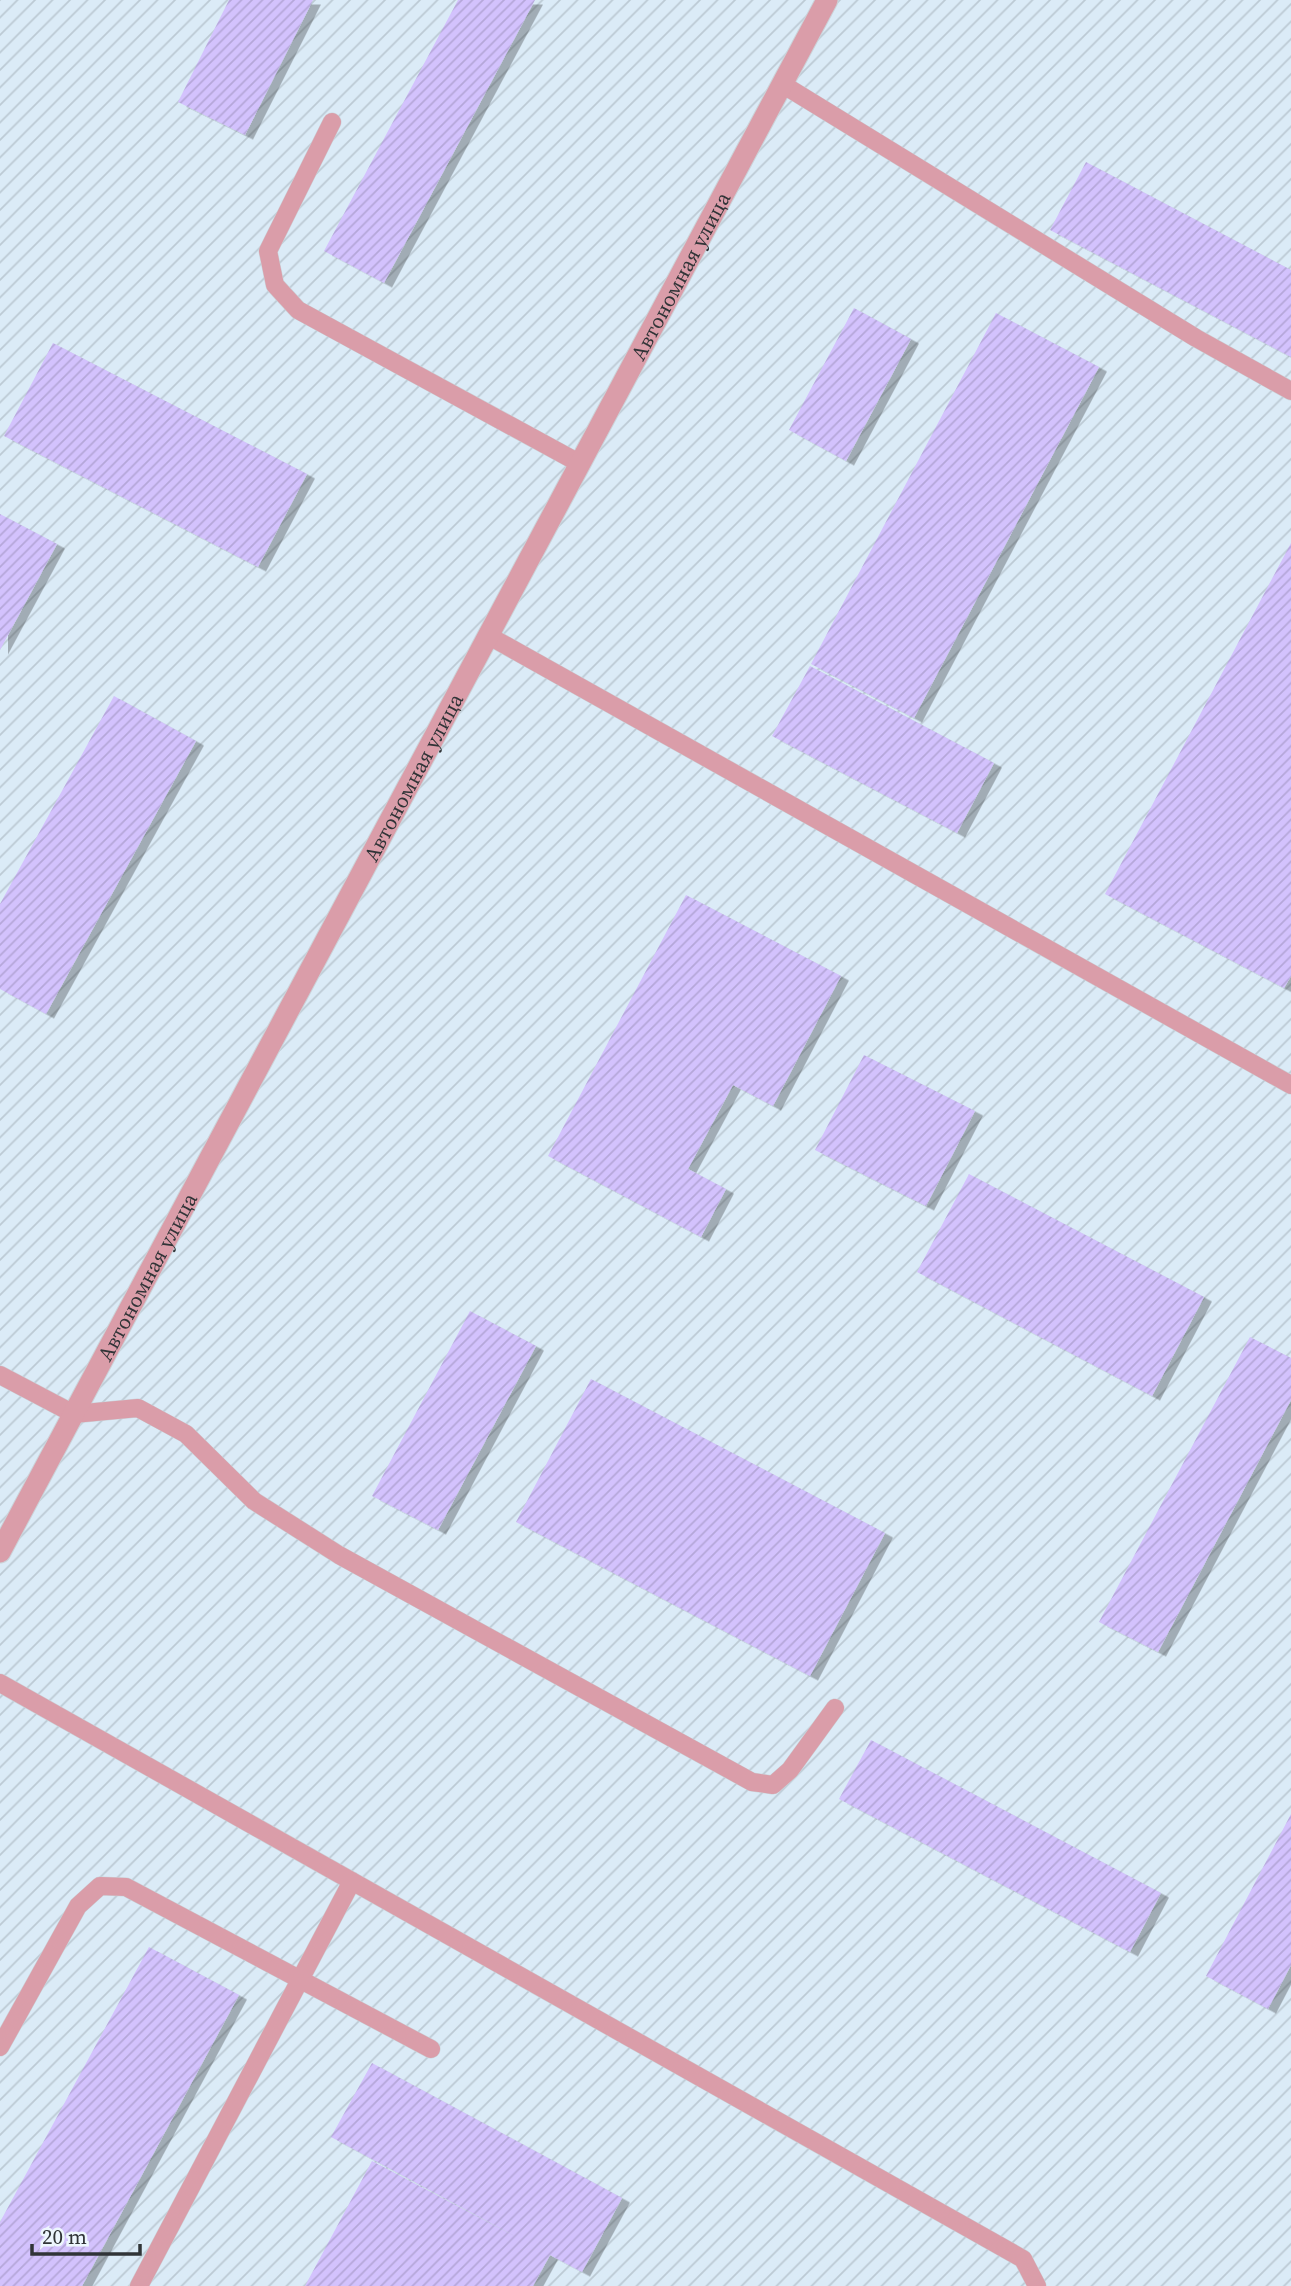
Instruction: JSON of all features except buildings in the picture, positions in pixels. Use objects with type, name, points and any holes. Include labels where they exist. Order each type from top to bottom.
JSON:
[{"type":"street","name":"Автономная улица","points":[[0,1552],[827,0]]},
{"type":"lane","points":[[782,84],[1196,338],[1291,391]]},
{"type":"lane","points":[[332,121],[268,251],[275,285],[298,310],[579,463]]},
{"type":"lane","points":[[489,636],[1291,1085]]},
{"type":"lane","points":[[0,1375],[74,1414],[138,1408],[174,1427],[186,1434],[254,1501],[339,1555],[752,1782],[773,1785],[790,1770],[835,1708]]},
{"type":"lane","points":[[0,1683],[1023,2259],[1037,2286]]},
{"type":"lane","points":[[139,2286],[352,1881]]},
{"type":"lane","points":[[0,2047],[78,1906],[100,1886],[127,1887],[431,2049]]},
{"type":"shaded area","points":[[0,0],[1291,0],[1291,2286],[0,2286]]}]
